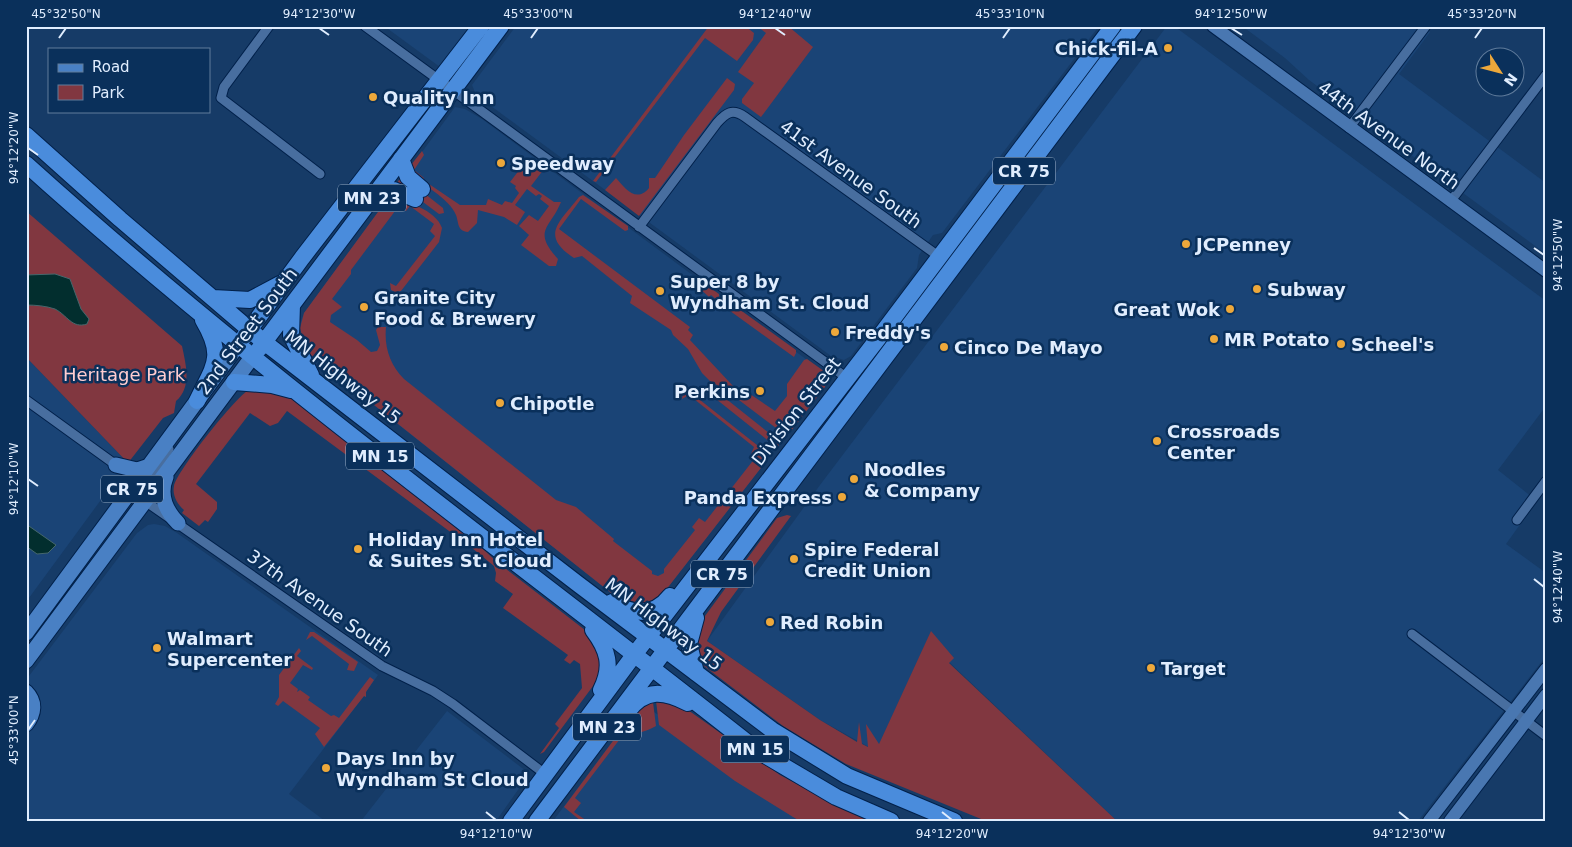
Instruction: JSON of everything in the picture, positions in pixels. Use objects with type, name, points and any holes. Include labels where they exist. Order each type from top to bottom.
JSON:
[{"type":"highway","name":"2nd Street South","points":[[253,356],[401,159],[481,26]]},
{"type":"highway","name":"2nd Street South","points":[[284,282],[329,223],[501,26]]},
{"type":"highway","name":"Division Street","points":[[537,821],[703,600],[1113,26]]},
{"type":"highway","name":"Division Street","points":[[511,821],[584,721],[723,538],[848,378],[946,262],[1134,26]]},
{"type":"highway","name":"MN Highway 15","points":[[26,134],[264,342],[578,584],[772,730],[820,762],[874,789],[954,821]]},
{"type":"highway","points":[[374,195],[394,190],[419,194],[408,177],[401,159]]},
{"type":"highway","name":"MN 15","points":[[26,164],[104,234],[198,312],[579,613],[758,751],[836,797],[891,821]]},
{"type":"highway","points":[[213,298],[250,300],[284,282]]},
{"type":"highway","name":"MN 23","points":[[238,344],[284,282]]},
{"type":"highway","points":[[292,304],[290,319],[291,335],[314,380]]},
{"type":"highway","points":[[197,401],[217,353],[214,338],[198,312]]},
{"type":"highway","points":[[234,382],[272,385],[298,392]]},
{"type":"highway","points":[[578,584],[625,609],[637,612],[652,611],[666,600],[701,554],[723,538]]},
{"type":"highway","points":[[696,673],[689,644],[690,635],[703,600]]},
{"type":"highway","points":[[579,613],[604,645],[609,661],[606,681],[584,721]]},
{"type":"highway","points":[[586,756],[605,741],[631,707],[640,698],[648,694],[663,693],[672,695],[710,714]]},
{"type":"main road","name":"44th Avenue North","points":[[1213,26],[1349,128],[1546,271]]},
{"type":"main road","name":"2nd Street South","points":[[27,631],[176,431],[238,344]]},
{"type":"main road","name":"2nd Street South","points":[[26,661],[253,356]]},
{"type":"main road","points":[[116,465],[137,470],[149,466]]},
{"type":"main road","points":[[116,465],[126,479],[128,495]]},
{"type":"main road","points":[[168,470],[162,494],[168,511],[178,523]]},
{"type":"main road","points":[[1429,821],[1513,709],[1546,669]]},
{"type":"main road","points":[[26,692],[31,699],[33,707],[31,716],[26,724]]},
{"type":"main road","points":[[1450,820],[1546,695]]},
{"type":"street","points":[[269,26],[224,87],[221,98],[320,174]]},
{"type":"street","points":[[365,26],[446,87],[848,378]]},
{"type":"street","points":[[1349,128],[1426,26]]},
{"type":"street","points":[[1450,202],[1546,75]]},
{"type":"street","name":"41st Avenue South","points":[[639,227],[717,124],[730,112],[745,117],[946,262]]},
{"type":"street","points":[[26,400],[116,465]]},
{"type":"street","points":[[145,501],[141,493],[164,459],[176,431]]},
{"type":"street","points":[[1517,520],[1546,481]]},
{"type":"street","name":"37th Avenue South","points":[[145,501],[382,666],[433,691],[453,704],[545,774]]},
{"type":"street","points":[[1412,634],[1546,736]]},
{"type":"shaded area","points":[[384,26],[471,26],[440,67]]},
{"type":"shaded area","points":[[516,26],[1099,26],[942,233],[933,235],[919,255],[917,268],[851,356],[844,360],[831,356],[476,95],[472,85]]},
{"type":"shaded area","name":"Crossroads Center","points":[[1167,26],[1174,26],[1546,301],[1546,406],[1498,470],[1537,501],[1506,544],[1546,573],[1546,656],[1418,821],[1117,821],[949,662],[953,658],[931,632],[876,751],[820,720],[707,641],[820,485]]},
{"type":"shaded area","points":[[1242,26],[1423,26],[1430,32],[1399,74],[1546,183],[1546,254],[1309,80],[1285,58]]},
{"type":"shaded area","points":[[455,107],[465,109],[482,119],[831,379],[827,380],[825,387],[775,450],[764,452],[764,464],[669,586],[652,601],[615,596],[313,357],[302,339],[300,324],[304,313]]},
{"type":"shaded area","points":[[55,274],[70,279],[81,309],[89,319],[87,324],[77,325],[55,309],[26,305],[26,275]]},
{"type":"shaded area","points":[[26,357],[128,463],[26,602]]},
{"type":"shaded area","points":[[26,524],[56,545],[48,553],[37,554],[26,546]]},
{"type":"shaded area","points":[[148,525],[165,526],[177,533],[378,675],[366,692],[366,697],[364,696],[289,794],[325,821],[26,821],[26,680],[137,533]]},
{"type":"shaded area","points":[[645,706],[815,821],[553,821],[630,718]]},
{"type":"shaded area","points":[[447,711],[526,771],[525,780],[496,821],[361,821]]},
{"type":"green space","points":[[709,26],[745,26],[754,33],[753,40],[737,61],[705,38],[596,182],[593,181]]},
{"type":"green space","points":[[757,26],[788,26],[813,47],[761,117],[742,103],[742,99],[754,83],[738,72],[766,33]]},
{"type":"green space","points":[[727,78],[735,84],[734,90],[639,216],[605,190],[616,178],[631,192],[635,194],[644,193],[649,188],[649,178],[655,178],[684,135]]},
{"type":"green space","points":[[422,151],[424,155],[414,170],[424,178],[423,180],[460,205],[486,205],[488,199],[502,205],[505,201],[512,203],[519,193],[515,188],[516,186],[510,182],[527,160],[536,160],[544,165],[544,169],[531,186],[554,202],[561,202],[548,224],[545,235],[546,242],[558,259],[556,266],[549,266],[521,245],[529,235],[519,226],[529,215],[538,221],[549,206],[540,199],[542,196],[539,194],[536,196],[527,189],[515,205],[525,212],[517,225],[504,217],[478,210],[477,223],[468,232],[464,231],[460,228],[456,215],[448,203],[409,174],[407,170]]},
{"type":"green space","points":[[402,176],[443,208],[444,213],[439,214],[411,193],[394,187]]},
{"type":"green space","points":[[583,195],[628,226],[628,230],[625,231],[581,199],[559,229],[690,327],[688,330],[693,335],[690,340],[733,386],[729,392],[710,381],[702,373],[688,349],[673,335],[671,330],[630,303],[632,296],[582,256],[574,258],[563,250],[557,242],[556,228],[579,197]]},
{"type":"green space","points":[[389,197],[411,203],[433,216],[442,228],[439,242],[401,291],[395,292],[391,290],[390,283],[396,286],[435,236],[430,231],[434,224],[410,206],[406,211],[398,207],[332,299],[342,307],[331,315],[330,322],[371,352],[377,351],[380,345],[376,330],[378,327],[386,327],[386,342],[389,355],[395,368],[404,379],[556,500],[576,507],[614,539],[613,541],[652,571],[652,574],[658,576],[664,573],[664,569],[695,530],[692,527],[699,518],[705,522],[755,458],[751,454],[754,447],[689,395],[682,399],[683,394],[690,393],[690,395],[695,396],[762,449],[765,455],[761,462],[764,464],[669,586],[656,599],[650,602],[638,603],[615,596],[306,351],[300,328],[304,313]]},
{"type":"green space","name":"Heritage Park","points":[[26,211],[182,346],[186,368],[186,382],[181,395],[176,401],[174,413],[163,418],[128,463],[26,357]]},
{"type":"green space","points":[[695,277],[719,294],[719,299],[717,300],[711,295],[709,297],[695,284],[693,279]]},
{"type":"green space","points":[[729,304],[732,304],[796,350],[794,357],[726,308]]},
{"type":"green space","points":[[807,359],[828,374],[831,379],[827,380],[825,387],[791,431],[780,431],[731,394],[735,388],[748,397],[750,394],[775,411],[787,396],[787,384],[804,360]]},
{"type":"green space","points":[[250,389],[283,392],[348,437],[446,515],[497,562],[594,637],[601,665],[596,682],[544,752],[540,754],[559,728],[555,724],[582,688],[580,664],[574,660],[570,664],[564,660],[568,655],[503,608],[513,594],[495,581],[496,573],[494,566],[287,411],[278,423],[270,426],[250,413],[196,484],[217,502],[217,509],[208,522],[205,520],[199,526],[182,513],[184,510],[174,496],[174,486],[178,478],[221,419]]},
{"type":"green space","points":[[717,394],[720,394],[774,437],[783,440],[775,450],[770,442],[716,399]]},
{"type":"green space","points":[[787,515],[791,516],[721,612],[707,641],[820,720],[857,742],[859,722],[862,744],[868,747],[866,724],[879,744],[931,631],[954,658],[949,663],[1117,821],[986,821],[846,764],[783,726],[704,666],[695,647],[696,634],[705,616],[777,518]]},
{"type":"green space","points":[[310,632],[314,632],[358,662],[354,671],[347,670],[349,664],[312,636],[306,640]]},
{"type":"green space","points":[[299,648],[301,651],[297,656],[313,668],[312,670],[303,665],[290,683],[298,689],[297,692],[300,690],[310,697],[308,700],[331,716],[334,715],[339,718],[370,677],[374,680],[366,692],[366,697],[364,696],[324,747],[315,734],[320,728],[283,701],[278,706],[275,704],[279,697],[279,675]]},
{"type":"green space","points":[[656,701],[678,703],[780,775],[834,804],[874,821],[800,821],[735,781],[659,725]]},
{"type":"green space","points":[[653,702],[656,726],[637,733],[630,734],[626,731],[575,798],[581,803],[574,812],[587,821],[581,821],[564,807],[630,718]]},
{"type":"place","name":"Chick-fil-A","points":[[1168,48]]},
{"type":"place","name":"Quality Inn","points":[[373,97]]},
{"type":"place","name":"Speedway","points":[[501,163]]},
{"type":"place","name":"JCPenney","points":[[1186,244]]},
{"type":"place","name":"Subway","points":[[1257,289]]},
{"type":"place","name":"Super 8 by Wyndham St. Cloud","points":[[660,291]]},
{"type":"place","name":"Granite City Food & Brewery","points":[[364,307]]},
{"type":"place","name":"Great Wok","points":[[1230,309]]},
{"type":"place","name":"Freddy's","points":[[835,332]]},
{"type":"place","name":"MR Potato","points":[[1214,339]]},
{"type":"place","name":"Scheel's","points":[[1341,344]]},
{"type":"place","name":"Cinco De Mayo","points":[[944,347]]},
{"type":"place","name":"Perkins","points":[[760,391]]},
{"type":"place","name":"Chipotle","points":[[500,403]]},
{"type":"place","name":"Crossroads Center","points":[[1157,441]]},
{"type":"place","name":"Noodles & Company","points":[[854,479]]},
{"type":"place","name":"Panda Express","points":[[842,497]]},
{"type":"place","name":"Holiday Inn Hotel & Suites St. Cloud","points":[[358,549]]},
{"type":"place","name":"Spire Federal Credit Union","points":[[794,559]]},
{"type":"place","name":"Red Robin","points":[[770,622]]},
{"type":"place","name":"Walmart Supercenter","points":[[157,648]]},
{"type":"place","name":"Target","points":[[1151,668]]},
{"type":"place","name":"Days Inn by Wyndham St Cloud","points":[[326,768]]}]
